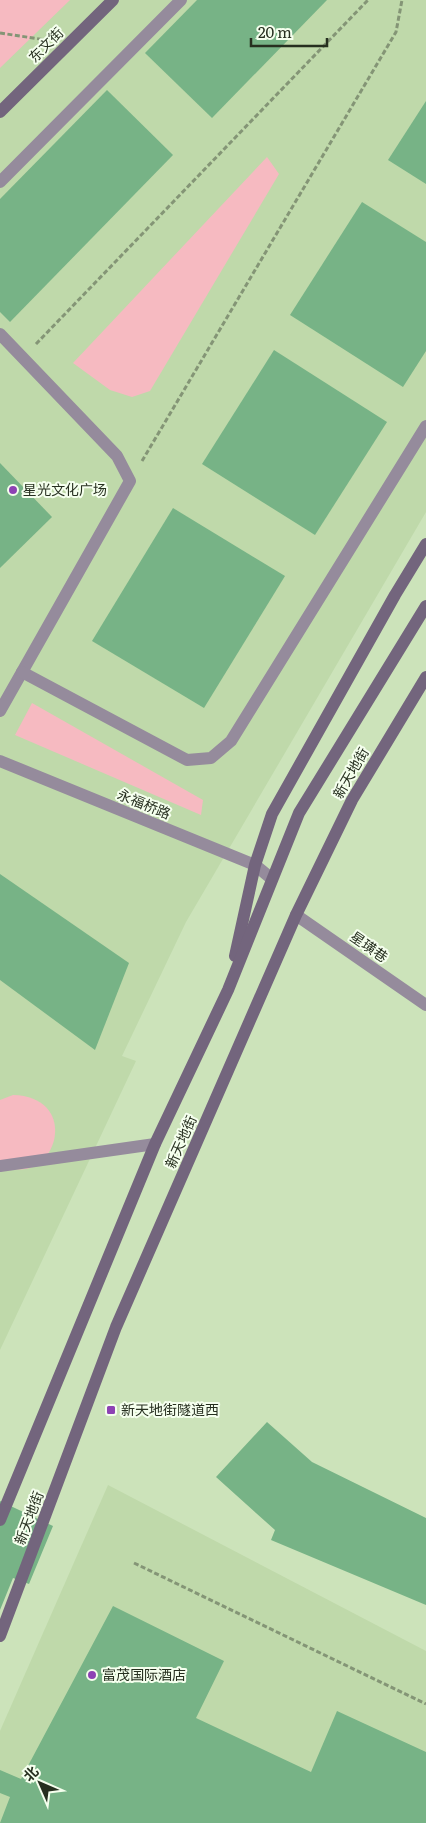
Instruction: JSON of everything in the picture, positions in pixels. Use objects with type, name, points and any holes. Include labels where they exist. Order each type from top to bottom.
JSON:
[{"type":"main road","name":"东文街","points":[[0,112],[113,0]]},
{"type":"main road","points":[[228,990],[255,865],[272,814],[395,595],[426,544]]},
{"type":"main road","name":"新天地街","points":[[0,1520],[155,1144],[228,990],[300,813],[426,606]]},
{"type":"main road","name":"新天地街","points":[[0,1636],[116,1327],[296,915],[352,800],[426,677]]},
{"type":"street","points":[[0,182],[182,0]]},
{"type":"street","points":[[0,334],[117,456],[130,481],[0,711]]},
{"type":"street","points":[[22,672],[187,760],[211,758],[231,741],[426,426]]},
{"type":"street","name":"永福桥路","points":[[0,761],[255,865],[272,879]]},
{"type":"street","name":"星璜巷","points":[[296,915],[426,1005]]},
{"type":"street","points":[[0,1166],[155,1144]]},
{"type":"path","points":[[24,357],[368,0]]},
{"type":"path","points":[[130,481],[396,32],[402,0]]},
{"type":"path","points":[[0,33],[68,44]]},
{"type":"path","points":[[134,1563],[426,1704]]},
{"type":"shaded area","points":[[0,0],[426,0],[426,512],[186,922],[122,1056],[136,1061],[0,1350]]},
{"type":"shaded area","points":[[0,0],[70,0],[0,68]]},
{"type":"shaded area","points":[[267,157],[279,174],[150,391],[132,397],[110,390],[73,363]]},
{"type":"shaded area","points":[[32,703],[203,800],[201,815],[15,735]]},
{"type":"shaded area","points":[[13,1095],[35,1100],[49,1111],[55,1125],[54,1141],[47,1155],[35,1166],[19,1169],[0,1164],[0,1100]]},
{"type":"shaded area","points":[[108,1485],[426,1651],[426,1823],[0,1823],[0,1731]]},
{"type":"building","points":[[197,0],[327,0],[212,118],[145,53]]},
{"type":"building","points":[[107,90],[173,155],[10,322],[0,312],[0,199]]},
{"type":"building","points":[[426,101],[426,184],[388,160]]},
{"type":"building","points":[[362,202],[426,242],[426,351],[403,387],[290,315]]},
{"type":"building","points":[[274,350],[387,422],[315,535],[202,464]]},
{"type":"building","name":"星光文化广场","points":[[0,463],[52,517],[0,568]]},
{"type":"building","points":[[173,508],[285,576],[204,708],[92,641]]},
{"type":"building","points":[[0,874],[129,963],[95,1050],[0,980]]},
{"type":"building","points":[[267,1422],[312,1462],[426,1518],[426,1605],[271,1540],[275,1530],[216,1477]]},
{"type":"building","points":[[0,1501],[53,1526],[29,1584],[13,1578],[0,1610]]},
{"type":"building","points":[[113,1606],[224,1661],[196,1718],[311,1772],[337,1711],[426,1752],[426,1823],[0,1823],[10,1797],[0,1793],[0,1770],[21,1779]]},
{"type":"place","name":"星光文化广场","points":[[13,490]]},
{"type":"place","name":"新天地街隧道西","points":[[111,1410]]},
{"type":"place","name":"富茂国际酒店","points":[[92,1675]]}]
